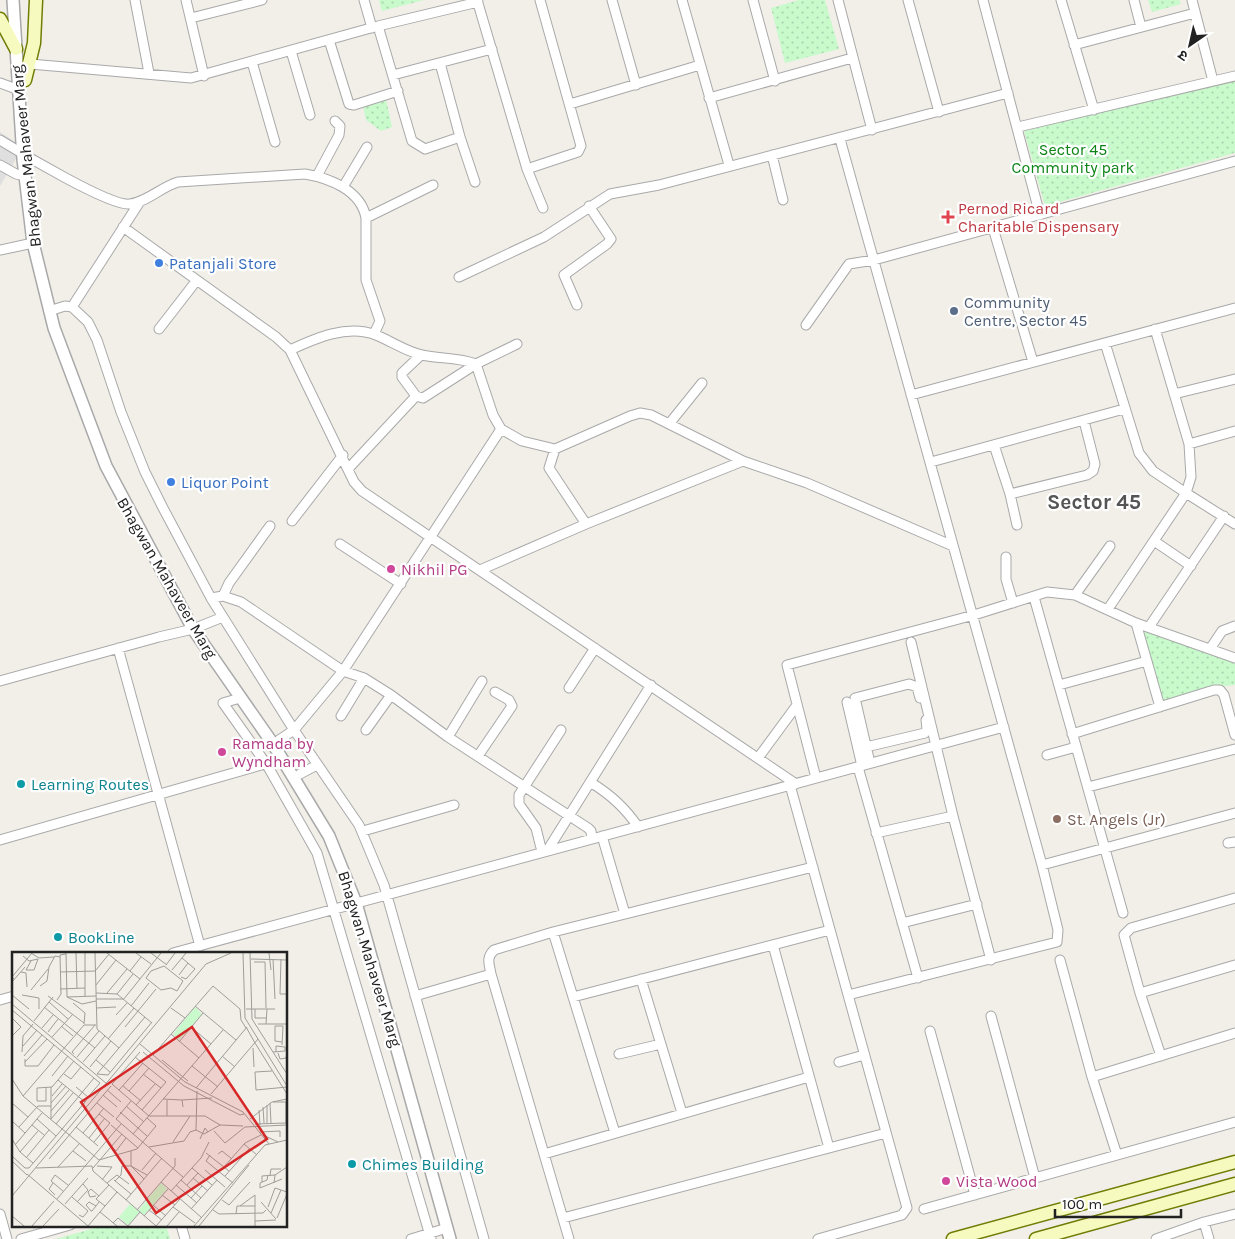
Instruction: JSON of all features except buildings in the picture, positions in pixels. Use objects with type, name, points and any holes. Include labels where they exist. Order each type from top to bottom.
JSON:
[{"type":"main road","points":[[22,85],[30,64],[36,0]]},
{"type":"main road","points":[[0,19],[16,49]]},
{"type":"main road","points":[[956,1239],[1235,1162]]},
{"type":"main road","points":[[1036,1239],[1235,1184]]},
{"type":"street","name":"Bhagwan Mahaveer Marg","points":[[12,0],[16,49],[22,85]]},
{"type":"street","name":"Bhagwan Mahaveer Marg","points":[[20,0],[22,85],[27,156],[53,310]]},
{"type":"street","points":[[135,0],[149,73]]},
{"type":"street","points":[[186,0],[204,76]]},
{"type":"street","points":[[191,18],[262,0]]},
{"type":"street","points":[[364,0],[393,75],[412,141],[416,146],[425,149],[460,137]]},
{"type":"street","points":[[527,168],[580,150],[581,143],[540,0]]},
{"type":"street","points":[[612,0],[636,84]]},
{"type":"street","points":[[682,0],[729,165]]},
{"type":"street","points":[[753,0],[775,81]]},
{"type":"street","points":[[838,0],[872,130]]},
{"type":"street","points":[[908,0],[939,112]]},
{"type":"street","points":[[983,0],[1040,215]]},
{"type":"street","points":[[1061,0],[1094,110]]},
{"type":"street","points":[[1134,0],[1141,27]]},
{"type":"street","points":[[1192,0],[1213,81]]},
{"type":"street","points":[[30,64],[191,78],[204,76],[375,27],[478,1],[527,168],[543,208]]},
{"type":"street","points":[[1074,45],[1195,13]]},
{"type":"street","points":[[329,40],[350,104],[354,105],[398,91]]},
{"type":"street","points":[[393,75],[492,49]]},
{"type":"street","points":[[291,51],[310,116]]},
{"type":"street","points":[[709,98],[852,58]]},
{"type":"street","points":[[252,62],[276,142]]},
{"type":"street","points":[[440,63],[460,137],[475,182]]},
{"type":"street","points":[[570,104],[700,65]]},
{"type":"street","points":[[1018,127],[1235,76]]},
{"type":"street","points":[[0,83],[22,85]]},
{"type":"street","points":[[459,277],[544,237],[589,206],[617,192],[660,185],[729,165],[840,139],[1008,94]]},
{"type":"street","points":[[317,176],[340,135],[340,126],[335,121]]},
{"type":"street","points":[[840,139],[953,546],[974,615],[1058,930],[1057,942],[848,995]]},
{"type":"street","points":[[0,140],[112,200],[127,205],[139,203]]},
{"type":"street","points":[[343,187],[367,147]]},
{"type":"street","points":[[772,155],[783,200]]},
{"type":"street","name":"Bhagwan Mahaveer Marg","points":[[27,156],[25,176],[33,243],[53,310],[112,464],[196,628],[240,698],[282,759],[329,836],[360,902],[449,1234]]},
{"type":"street","points":[[806,325],[848,264],[874,260],[1235,161]]},
{"type":"street","points":[[0,165],[16,174],[25,176]]},
{"type":"street","points":[[72,307],[139,203],[165,186],[178,182],[305,174],[317,176],[343,187],[365,210],[366,280],[380,321],[374,334]]},
{"type":"street","points":[[366,218],[433,185]]},
{"type":"street","points":[[577,305],[564,274],[607,244],[611,238],[589,206]]},
{"type":"street","points":[[123,227],[290,350],[343,455],[348,469],[362,491],[651,685],[793,784],[813,867],[907,1208],[905,1213],[818,1239]]},
{"type":"street","points":[[993,228],[1033,362]]},
{"type":"street","points":[[0,250],[33,243]]},
{"type":"street","points":[[159,329],[197,280]]},
{"type":"street","points":[[53,310],[65,306],[72,307],[83,315],[92,329],[145,472],[211,598],[294,730],[363,832],[386,895],[484,1239]]},
{"type":"street","points":[[911,395],[1235,308]]},
{"type":"street","points":[[1108,609],[1186,492],[1191,477],[1189,444],[1155,329]]},
{"type":"street","points":[[290,350],[319,337],[338,332],[374,334],[421,355],[448,357],[476,364]]},
{"type":"street","points":[[1105,343],[1124,409],[1144,463],[1166,481],[1235,524]]},
{"type":"street","points":[[421,355],[402,373],[402,377],[416,396],[423,398],[476,364],[517,344]]},
{"type":"street","points":[[476,364],[493,415],[501,429],[522,442],[555,449],[640,413],[651,415],[743,461],[807,483],[953,546]]},
{"type":"street","points":[[1174,394],[1235,379]]},
{"type":"street","points":[[669,424],[702,383]]},
{"type":"street","points":[[348,469],[416,396]]},
{"type":"street","points":[[931,462],[1124,409]]},
{"type":"street","points":[[1010,494],[1087,475],[1093,471],[1095,464],[1084,421]]},
{"type":"street","points":[[279,740],[294,730],[343,671],[432,538],[501,429]]},
{"type":"street","points":[[1189,444],[1235,430]]},
{"type":"street","points":[[994,445],[1010,494],[1016,525]]},
{"type":"street","points":[[555,449],[549,468],[586,524]]},
{"type":"street","points":[[292,521],[343,455]]},
{"type":"street","points":[[480,570],[586,524],[743,461]]},
{"type":"street","points":[[1149,627],[1224,516]]},
{"type":"street","points":[[223,596],[229,583],[270,526]]},
{"type":"street","points":[[1154,541],[1191,566]]},
{"type":"street","points":[[340,544],[401,584]]},
{"type":"street","points":[[1075,595],[1110,546]]},
{"type":"street","points":[[1006,557],[1006,579],[1013,603]]},
{"type":"street","points":[[816,778],[787,665],[974,615],[1047,592],[1075,595],[1136,623],[1235,658]]},
{"type":"street","points":[[211,598],[232,597],[268,618],[343,671],[364,678],[391,695],[448,737],[591,831],[592,839]]},
{"type":"street","points":[[1034,597],[1123,913]]},
{"type":"street","points":[[0,681],[196,628],[223,616]]},
{"type":"street","points":[[1136,623],[1160,707]]},
{"type":"street","points":[[1210,649],[1222,631],[1235,626]]},
{"type":"street","name":"Bhagwan Mahaveer Marg","points":[[196,628],[279,740],[335,833],[360,902],[458,1239]]},
{"type":"street","points":[[910,642],[953,816],[992,960]]},
{"type":"street","points":[[118,648],[157,796],[200,946]]},
{"type":"street","points":[[569,688],[595,648]]},
{"type":"street","points":[[1059,685],[1147,660]]},
{"type":"street","points":[[341,716],[364,678]]},
{"type":"street","points":[[448,737],[482,681]]},
{"type":"street","points":[[863,766],[866,747],[855,698],[910,684],[914,685],[928,727],[927,731],[866,747]]},
{"type":"street","points":[[545,852],[651,685]]},
{"type":"street","points":[[1072,734],[1214,690],[1220,690],[1224,694],[1235,735]]},
{"type":"street","points":[[478,756],[512,706],[509,700],[495,692]]},
{"type":"street","points":[[366,730],[391,695]]},
{"type":"street","points":[[240,698],[222,703],[267,765],[317,853],[430,1236]]},
{"type":"street","points":[[847,702],[863,766],[876,833],[918,978]]},
{"type":"street","points":[[758,758],[797,706]]},
{"type":"street","points":[[177,952],[1004,727]]},
{"type":"street","points":[[545,852],[536,828],[519,804],[519,795],[560,730]]},
{"type":"street","points":[[1047,755],[1076,747]]},
{"type":"street","points":[[1088,788],[1235,749]]},
{"type":"street","points":[[0,840],[267,765],[282,759]]},
{"type":"street","points":[[300,774],[317,765]]},
{"type":"street","points":[[590,782],[605,790],[627,811],[638,827]]},
{"type":"street","points":[[363,832],[454,805]]},
{"type":"street","points":[[1042,865],[1235,812]]},
{"type":"street","points":[[876,833],[953,816]]},
{"type":"street","points":[[602,836],[625,914]]},
{"type":"street","points":[[569,1239],[491,974],[488,960],[494,950],[553,932],[813,867]]},
{"type":"street","points":[[1161,1056],[1124,940],[1126,932],[1132,928],[1235,898]]},
{"type":"street","points":[[902,922],[976,904]]},
{"type":"street","points":[[573,997],[830,930]]},
{"type":"street","points":[[553,932],[615,1133]]},
{"type":"street","points":[[773,945],[829,1148]]},
{"type":"street","points":[[1060,960],[1092,1076],[1117,1155]]},
{"type":"street","points":[[1140,993],[1235,965]]},
{"type":"street","points":[[415,996],[491,974]]},
{"type":"street","points":[[641,979],[682,1113]]},
{"type":"street","points":[[991,1016],[1035,1178]]},
{"type":"street","points":[[930,1031],[975,1195]]},
{"type":"street","points":[[1092,1076],[1235,1034]]},
{"type":"street","points":[[619,1054],[661,1044]]},
{"type":"street","points":[[839,1062],[864,1055]]},
{"type":"street","points":[[544,1154],[810,1076]]},
{"type":"street","points":[[924,1209],[1235,1122]]},
{"type":"street","points":[[563,1218],[886,1133]]},
{"type":"street","points":[[0,1214],[7,1239]]},
{"type":"street","points":[[1156,1239],[1204,1222],[1235,1214]]},
{"type":"street","points":[[1204,1222],[1209,1239]]},
{"type":"street","points":[[21,1239],[66,1226]]},
{"type":"street","points":[[181,1226],[185,1239]]},
{"type":"street","points":[[411,1239],[449,1234]]},
{"type":"shaded area","points":[[0,132],[23,147],[0,186]]},
{"type":"green space","points":[[379,0],[424,0],[382,11]]},
{"type":"green space","points":[[799,0],[825,0],[839,49],[785,63],[771,8]]},
{"type":"green space","points":[[1148,0],[1179,0],[1181,4],[1152,12]]},
{"type":"green space","name":"Sector 45 Community park","points":[[1235,79],[1235,153],[1045,206],[1024,131]]},
{"type":"green space","points":[[386,99],[392,127],[381,131],[366,120],[362,102]]},
{"type":"green space","points":[[1140,627],[1235,660],[1235,685],[1223,686],[1162,704]]},
{"type":"green space","points":[[102,1226],[166,1226],[170,1239],[56,1239]]},
{"type":"place","name":"Pernod Ricard Charitable Dispensary","points":[[948,217]]},
{"type":"place","name":"Patanjali Store","points":[[159,263]]},
{"type":"place","name":"Community Centre, Sector 45","points":[[954,311]]},
{"type":"place","name":"Liquor Point","points":[[171,482]]},
{"type":"place","name":"Nikhil PG","points":[[391,569]]},
{"type":"place","name":"Ramada by Wyndham","points":[[222,752]]},
{"type":"place","name":"Learning Routes","points":[[21,784]]},
{"type":"place","name":"St. Angels (Jr)","points":[[1057,819]]},
{"type":"place","name":"BookLine","points":[[58,937]]},
{"type":"place","name":"Chimes Building","points":[[352,1164]]},
{"type":"place","name":"Vista Wood","points":[[946,1181]]},
{"type":"district","name":"Sector 45","points":[[1094,502]]}]
